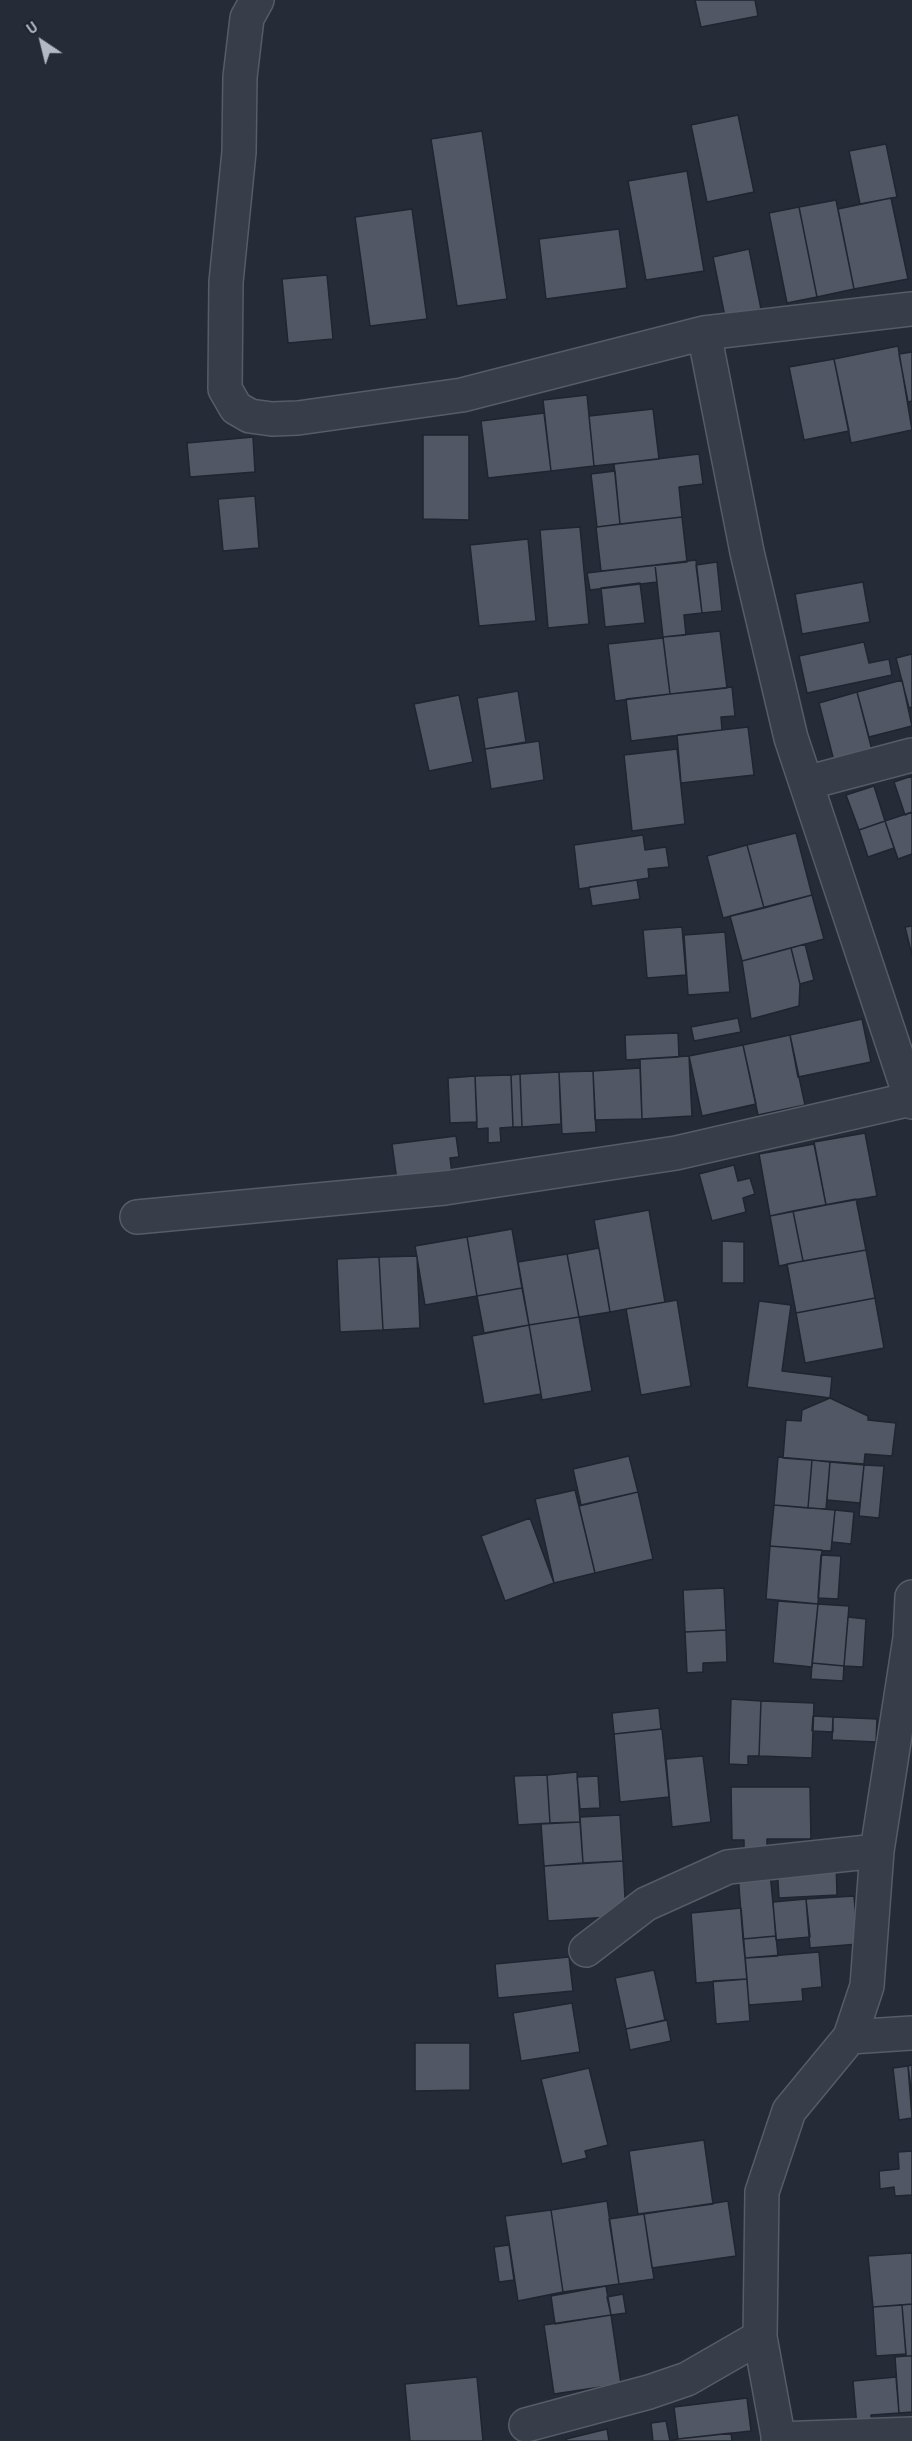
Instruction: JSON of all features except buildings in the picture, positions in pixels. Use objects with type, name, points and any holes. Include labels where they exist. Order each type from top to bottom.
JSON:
[{"type":"street","points":[[257,0],[247,18],[240,76],[239,152],[226,282],[225,389],[236,408],[250,416],[272,419],[298,418],[462,395],[704,333],[912,309]]},
{"type":"street","points":[[137,1217],[444,1188],[676,1153],[912,1100],[806,783],[780,697],[754,585],[704,333]]},
{"type":"street","points":[[806,783],[912,755]]},
{"type":"street","points":[[912,1597],[910,1638],[878,1851],[867,1986],[850,2037],[789,2111],[762,2192],[760,2337],[779,2440],[912,2434]]},
{"type":"street","points":[[586,1950],[646,1904],[728,1867],[878,1851]]},
{"type":"street","points":[[850,2037],[912,2033]]},
{"type":"street","points":[[526,2425],[649,2392],[687,2379],[760,2337]]}]
